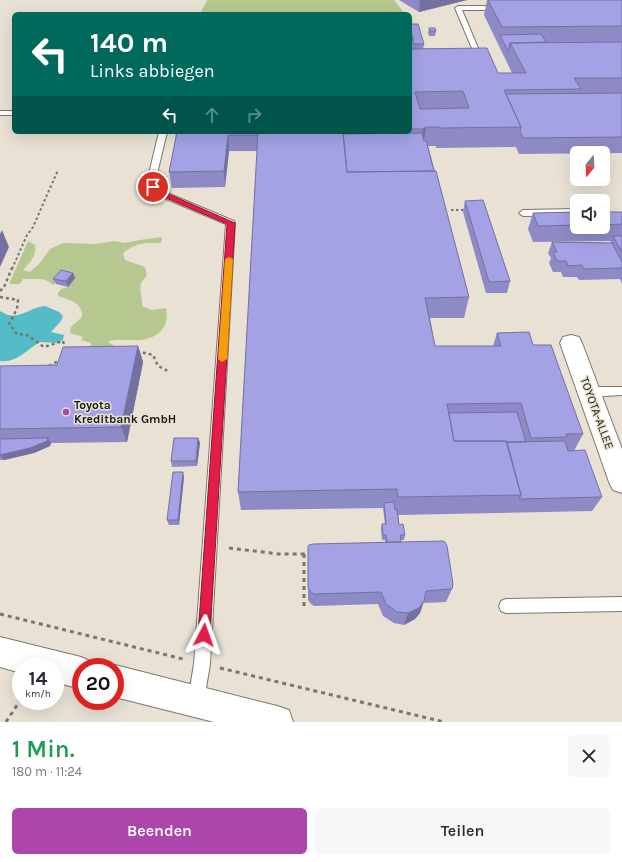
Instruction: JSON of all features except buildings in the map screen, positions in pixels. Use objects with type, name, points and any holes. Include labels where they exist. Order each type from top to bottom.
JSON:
[{"type":"street","name":"TOYOTA-ALLEE","points":[[571,343],[622,482]]},
{"type":"street","points":[[0,652],[72,671]]},
{"type":"street","points":[[124,684],[278,722]]},
{"type":"lane","points":[[463,55],[478,55],[458,8],[505,8]]},
{"type":"lane","points":[[0,113],[12,113]]},
{"type":"lane","points":[[163,134],[152,178],[153,187],[162,194],[231,223],[202,664],[196,702]]},
{"type":"lane","points":[[523,213],[570,212]]},
{"type":"lane","points":[[589,392],[622,391]]},
{"type":"lane","points":[[506,606],[622,604]]},
{"type":"path","points":[[0,291],[4,286],[27,234],[33,227],[58,170]]},
{"type":"path","points":[[451,210],[471,210]]},
{"type":"path","points":[[0,297],[18,300],[17,309],[9,324],[17,334],[27,335],[44,347],[63,341],[67,356]]},
{"type":"path","points":[[136,351],[153,355],[155,365],[159,369],[168,371]]},
{"type":"path","points":[[47,367],[62,360]]},
{"type":"path","points":[[210,546],[279,554],[311,554]]},
{"type":"path","points":[[304,554],[304,608]]},
{"type":"path","points":[[6,722],[14,710]]},
{"type":"green space","points":[[207,0],[394,0],[403,12],[201,12]]},
{"type":"green space","points":[[162,237],[161,243],[137,245],[123,253],[125,260],[145,267],[147,276],[140,286],[142,306],[151,310],[166,308],[167,315],[165,326],[158,334],[147,339],[109,341],[109,343],[116,348],[91,348],[91,343],[81,340],[83,337],[70,333],[71,327],[82,317],[82,312],[78,305],[71,300],[58,296],[61,289],[68,287],[63,276],[53,285],[47,281],[35,279],[23,279],[20,284],[9,284],[28,241],[35,245],[35,252],[32,259],[23,270],[30,272],[39,264],[50,249],[63,243],[95,244],[114,241],[125,243]]},
{"type":"water","points":[[45,306],[59,312],[63,316],[61,321],[51,332],[64,335],[63,340],[58,343],[40,342],[17,358],[0,361],[0,311],[12,316]]},
{"type":"slow traffic","points":[[222,359],[229,259]]},
{"type":"place","name":"Toyota Kreditbank GmbH","points":[[66,412]]},
{"type":"route","points":[[153,187],[162,194],[231,223],[204,635]]}]
